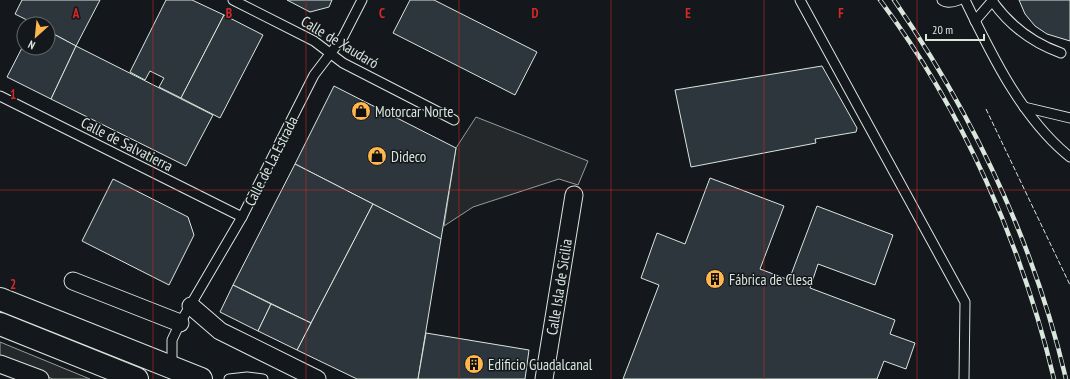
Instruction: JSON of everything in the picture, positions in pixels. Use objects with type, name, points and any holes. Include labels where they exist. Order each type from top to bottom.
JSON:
[{"type":"main road","points":[[0,299],[201,379]]},
{"type":"main road","points":[[0,324],[137,379]]},
{"type":"street","name":"Calle Isla de Sicilia","points":[[544,379],[574,195]]},
{"type":"street","points":[[73,281],[180,323]]},
{"type":"street","points":[[191,306],[220,331],[317,379]]},
{"type":"street","points":[[0,364],[40,379]]},
{"type":"lane","name":"Calle de Xaudaró","points":[[233,0],[314,41],[343,63],[454,120]]},
{"type":"lane","name":"Calle de La Estrada","points":[[169,366],[172,357],[172,340],[180,323],[242,218],[314,75],[343,38],[362,0]]},
{"type":"lane","points":[[800,0],[965,302],[964,379]]},
{"type":"lane","points":[[942,0],[945,2],[960,0]]},
{"type":"lane","points":[[965,0],[975,21],[1024,107],[1038,127],[1052,142],[1070,157]]},
{"type":"lane","points":[[975,21],[993,1],[1004,17],[1020,30],[1042,46],[1062,53]]},
{"type":"lane","name":"Calle de Salvatierra","points":[[0,96],[242,218]]},
{"type":"lane","points":[[1024,107],[1070,118]]},
{"type":"lane","points":[[229,379],[247,377],[263,379]]},
{"type":"shaded area","points":[[476,117],[588,161],[578,185],[559,179],[473,207],[444,226],[456,148]]},
{"type":"shaded area","points":[[0,342],[90,379],[53,379],[0,359]]},
{"type":"building","points":[[22,0],[100,0],[76,46],[56,35],[56,16],[19,16],[15,14]]},
{"type":"building","points":[[166,0],[192,0],[224,15],[181,98],[159,87],[164,78],[150,71],[145,80],[130,72]]},
{"type":"building","points":[[287,0],[332,0],[329,7],[310,12]]},
{"type":"building","points":[[410,0],[434,0],[537,52],[515,95],[393,33]]},
{"type":"building","points":[[1019,0],[1070,0],[1070,41],[1047,34],[1035,26],[1025,14]]},
{"type":"building","points":[[224,15],[263,35],[220,118],[181,98]]},
{"type":"building","points":[[56,35],[76,46],[51,99],[7,77],[18,56],[56,56]]},
{"type":"building","points":[[76,46],[213,115],[186,166],[51,99]]},
{"type":"building","points":[[822,66],[857,128],[856,132],[815,139],[816,143],[691,167],[675,90]]},
{"type":"building","name":"Dideco","points":[[334,86],[456,148],[441,239],[295,164]]},
{"type":"building","points":[[295,164],[373,204],[311,323],[233,285]]},
{"type":"building","name":"Fábrica de Clesa","points":[[710,178],[784,206],[760,269],[789,280],[817,206],[893,235],[875,285],[818,264],[810,288],[895,320],[890,334],[915,343],[906,369],[884,361],[877,379],[623,379],[659,285],[641,278],[657,233],[685,244]]},
{"type":"building","points":[[113,179],[188,217],[194,235],[169,285],[82,241]]},
{"type":"building","points":[[373,204],[441,239],[418,379],[357,379],[297,350]]},
{"type":"building","points":[[233,285],[271,304],[258,331],[220,312]]},
{"type":"building","points":[[271,304],[311,323],[297,350],[258,331]]},
{"type":"building","name":"Edificio Guadalcanal","points":[[426,333],[529,350],[525,379],[418,379]]},
{"type":"railway","points":[[880,0],[938,87],[963,133],[986,181],[1007,229],[1025,279],[1041,329],[1054,379]]},
{"type":"railway","points":[[894,0],[950,89],[998,182],[1037,279],[1053,328],[1066,379]]},
{"type":"fence","points":[[986,109],[1070,285]]},
{"type":"place","name":"Motorcar Norte","points":[[361,111]]},
{"type":"place","name":"Dideco","points":[[377,156]]},
{"type":"place","name":"Fábrica de Clesa","points":[[715,279]]},
{"type":"place","name":"Edificio Guadalcanal","points":[[474,364]]}]
